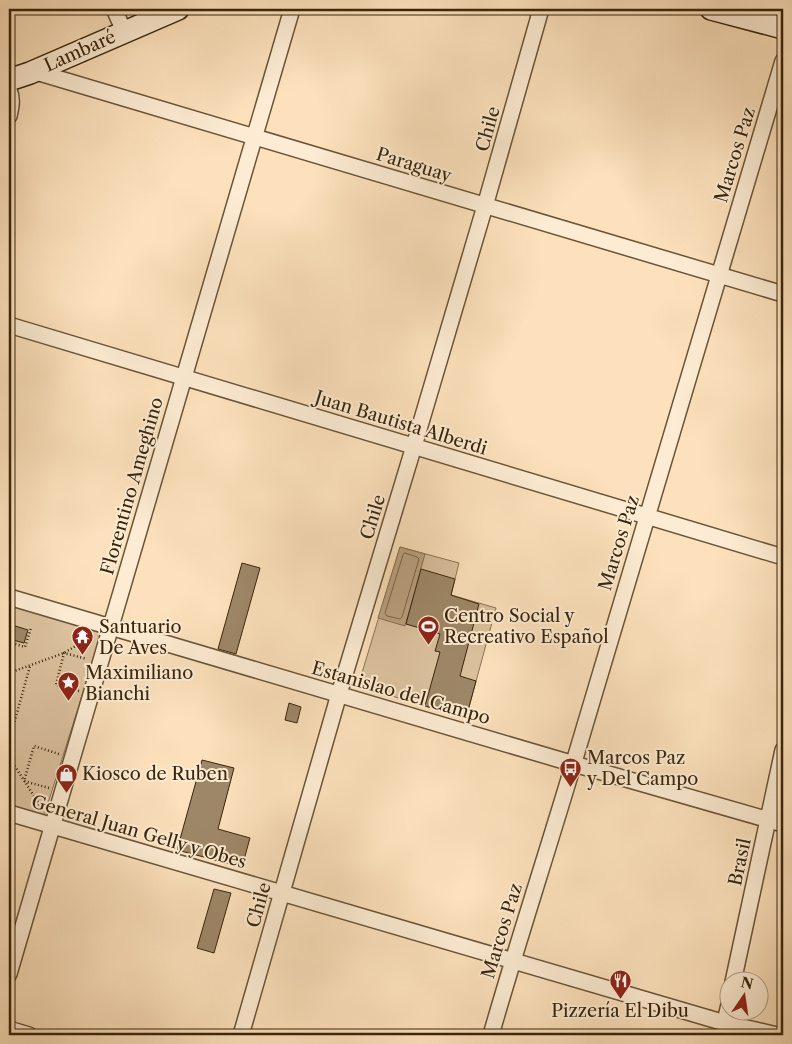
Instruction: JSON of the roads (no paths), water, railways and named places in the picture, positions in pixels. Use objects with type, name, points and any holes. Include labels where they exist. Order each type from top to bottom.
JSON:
[{"type":"street","points":[[114,9],[124,32]]},
{"type":"street","name":"Lambaré","points":[[9,80],[178,9]]},
{"type":"street","name":"Florentino Ameghino","points":[[9,974],[292,9]]},
{"type":"street","name":"Chile","points":[[241,1035],[339,694],[485,206],[541,9]]},
{"type":"street","points":[[711,9],[783,28]]},
{"type":"street","name":"Marcos Paz","points":[[491,1035],[512,960],[574,764],[646,516],[783,61]]},
{"type":"street","name":"Paraguay","points":[[34,71],[783,294]]},
{"type":"street","points":[[9,90],[12,106],[9,116]]},
{"type":"street","name":"Juan Bautista Alberdi","points":[[9,325],[783,557]]},
{"type":"street","name":"Estanislao del Campo","points":[[9,598],[783,824]]},
{"type":"street","name":"Brasil","points":[[735,972],[783,750]]},
{"type":"street","name":"General Juan Gelly y Obes","points":[[9,813],[512,960],[723,1029],[777,1035]]},
{"type":"street","points":[[9,1029],[29,1035]]},
{"type":"water","points":[[400,547],[425,554],[405,626],[378,618]]},
{"type":"place","name":"Centro Social y Recreativo Español","points":[[428,645]]},
{"type":"place","name":"Santuario De Aves","points":[[83,656]]},
{"type":"place","name":"Maximiliano Bianchi","points":[[69,702]]},
{"type":"place","name":"Marcos Paz y Del Campo","points":[[571,787]]},
{"type":"place","name":"Kiosco de Ruben","points":[[66,793]]},
{"type":"place","name":"Pizzería El Dibu","points":[[620,1000]]}]
